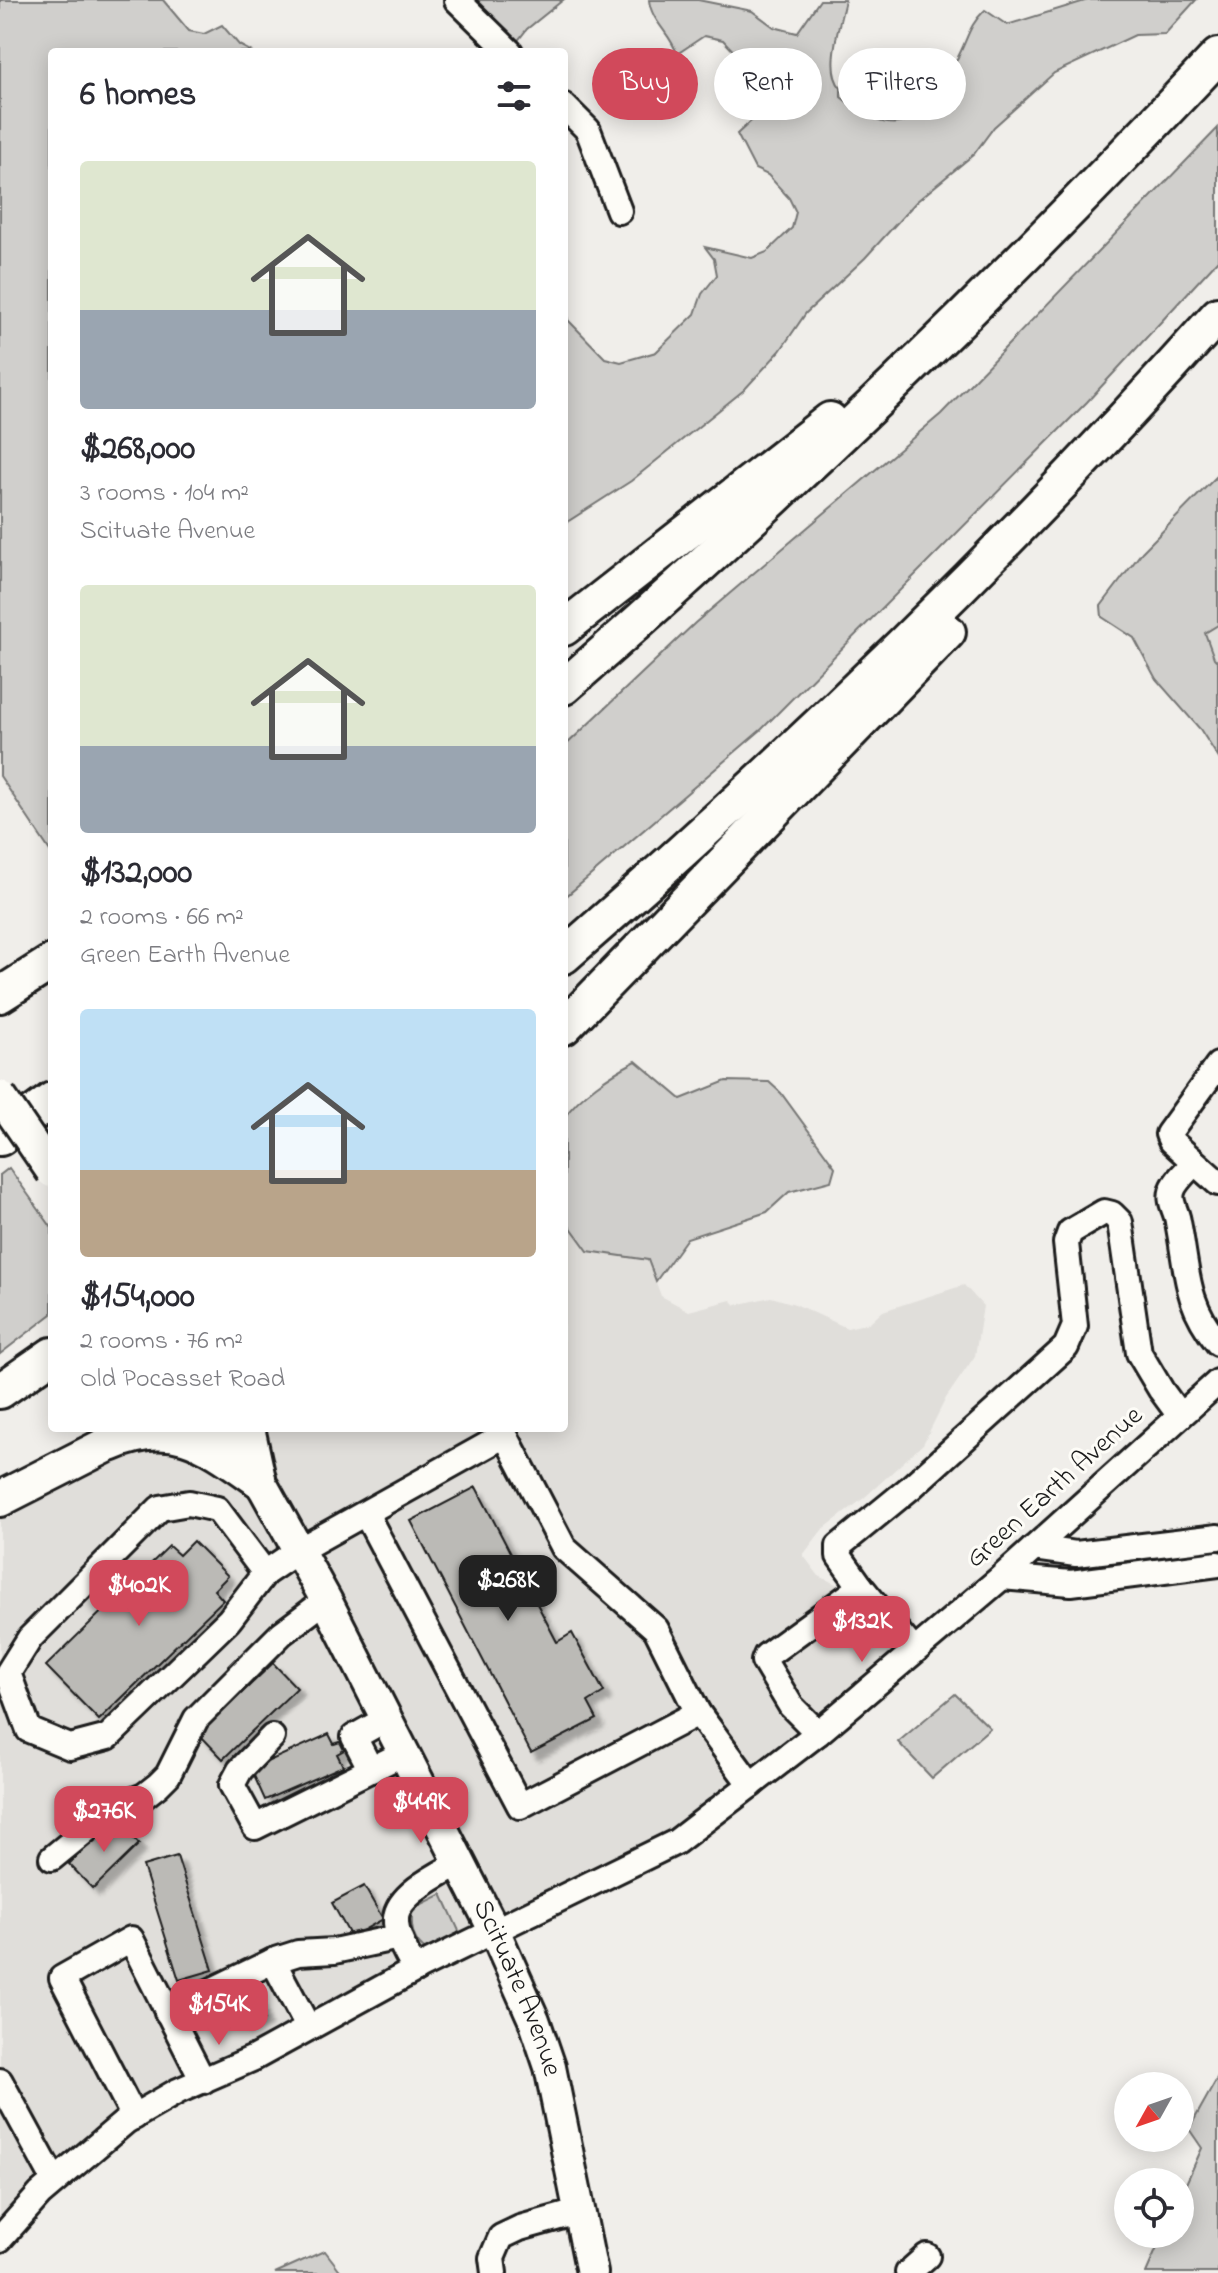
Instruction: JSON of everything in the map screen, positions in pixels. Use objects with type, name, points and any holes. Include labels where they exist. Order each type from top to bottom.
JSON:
[{"type":"highway","points":[[568,683],[788,486],[938,343],[1083,199],[1218,56]]},
{"type":"highway","points":[[568,953],[690,846],[838,709],[974,575],[1124,419],[1218,315]]},
{"type":"highway","points":[[568,625],[848,407],[938,343]]},
{"type":"highway","points":[[568,1023],[866,719],[1024,551],[1057,512],[1124,419]]},
{"type":"highway","points":[[0,995],[48,965]]},
{"type":"highway","points":[[0,1138],[48,1103]]},
{"type":"highway","points":[[0,1391],[48,1358]]},
{"type":"highway","points":[[0,1499],[133,1432]]},
{"type":"highway","points":[[110,1444],[148,1432],[179,1433],[203,1442],[258,1479]]},
{"type":"highway","points":[[248,1432],[258,1479]]},
{"type":"main road","points":[[0,1096],[48,1166]]},
{"type":"main road","name":"Scituate Avenue","points":[[229,1432],[326,1600],[461,1862],[534,2020],[550,2067],[592,2273]]},
{"type":"street","points":[[457,0],[506,48]]},
{"type":"street","points":[[568,110],[588,130],[619,211]]},
{"type":"street","points":[[1218,1065],[1168,1134],[1171,1141],[1218,1183]]},
{"type":"street","points":[[1194,1163],[1172,1189],[1171,1200],[1178,1218],[1188,1290],[1198,1314],[1218,1343]]},
{"type":"street","points":[[914,1651],[861,1587],[839,1556],[839,1546],[910,1488],[1066,1347],[1075,1326],[1066,1243],[1070,1232],[1104,1212],[1112,1214],[1120,1222],[1139,1353],[1180,1416]]},
{"type":"street","name":"Green Earth Avenue","points":[[0,2239],[54,2180],[134,2117],[254,2058],[415,1970],[676,1842],[818,1733],[1002,1577],[1218,1382]]},
{"type":"street","points":[[265,1573],[217,1509],[189,1503],[160,1508],[30,1638],[8,1673],[29,1730],[70,1747],[108,1737],[229,1620],[265,1573],[299,1550],[505,1435],[564,1548],[656,1629],[698,1713],[751,1785]]},
{"type":"street","points":[[366,1514],[520,1806],[698,1713]]},
{"type":"street","points":[[1034,1548],[1076,1554],[1218,1537]]},
{"type":"street","points":[[1002,1577],[1071,1583],[1218,1564]]},
{"type":"street","points":[[818,1733],[791,1706],[764,1661],[766,1656],[861,1587]]},
{"type":"street","points":[[52,1858],[112,1809],[144,1796],[158,1785],[168,1775],[196,1719],[282,1633],[326,1600]]},
{"type":"street","points":[[371,1770],[354,1737],[386,1719]]},
{"type":"street","points":[[272,1737],[240,1770],[232,1785],[255,1827],[404,1753]]},
{"type":"street","points":[[415,1970],[399,1937],[395,1920],[397,1910],[420,1885],[461,1862]]},
{"type":"street","points":[[167,2012],[273,1961],[298,1953],[334,1951],[399,1937]]},
{"type":"street","points":[[134,2117],[62,1978],[131,1939],[203,2081]]},
{"type":"street","points":[[273,1961],[308,2027]]},
{"type":"street","points":[[0,2081],[54,2180]]},
{"type":"street","points":[[494,2273],[492,2258],[501,2237],[520,2228],[581,2211]]},
{"type":"street","points":[[908,2273],[927,2256]]},
{"type":"shaded area","points":[[0,0],[163,0],[189,31],[204,34],[222,25],[245,48],[48,48],[48,848],[0,776]]},
{"type":"shaded area","points":[[457,0],[563,0],[527,29],[512,48],[505,48]]},
{"type":"shaded area","points":[[649,0],[698,0],[752,11],[774,27],[797,33],[820,0],[845,0],[833,59],[838,83],[838,120],[895,123],[907,120],[966,120],[966,48],[962,48],[972,26],[985,10],[1007,25],[1088,0],[1196,0],[1165,34],[1135,35],[1054,73],[994,127],[974,154],[916,202],[865,258],[806,313],[780,351],[744,390],[631,481],[568,521],[568,320],[605,358],[621,362],[656,352],[695,314],[702,294],[717,275],[714,259],[705,247],[752,258],[767,252],[792,228],[796,212],[789,198],[768,175],[755,169],[737,134],[752,120],[822,120],[822,48],[731,48],[723,40],[704,36],[686,48],[674,48],[653,14]]},
{"type":"shaded area","points":[[1218,128],[1218,260],[1087,402],[762,729],[568,895],[568,743],[695,623],[941,414]]},
{"type":"shaded area","points":[[1218,475],[1218,625],[1205,633],[1218,662],[1218,757],[1200,729],[1156,679],[1134,638],[1102,617],[1101,606],[1142,552]]},
{"type":"shaded area","points":[[1218,625],[1218,662],[1205,633]]},
{"type":"shaded area","points":[[636,1061],[681,1099],[726,1081],[769,1082],[781,1093],[835,1167],[831,1181],[789,1192],[767,1212],[687,1238],[656,1281],[648,1260],[588,1251],[568,1224],[568,1113],[578,1101]]},
{"type":"shaded area","points":[[9,1168],[48,1222],[48,1317],[0,1354],[0,1175]]},
{"type":"shaded area","points":[[568,1223],[589,1251],[648,1260],[661,1296],[689,1311],[731,1300],[736,1305],[771,1297],[795,1304],[847,1328],[870,1323],[883,1311],[964,1285],[983,1306],[975,1356],[946,1398],[923,1444],[864,1498],[822,1530],[803,1555],[819,1576],[840,1586],[908,1652],[689,1818],[400,1975],[183,2088],[0,2238],[0,1498],[130,1432],[568,1432]]},
{"type":"shaded area","points":[[955,1694],[990,1728],[932,1778],[898,1742]]},
{"type":"shaded area","points":[[442,1894],[459,1931],[454,1940],[427,1951],[414,1935],[412,1913],[420,1905]]},
{"type":"shaded area","points":[[1218,2077],[1218,2273],[1146,2273],[1157,2248],[1194,2248],[1193,2168],[1202,2148],[1194,2136],[1194,2120]]},
{"type":"shaded area","points":[[324,2251],[342,2273],[275,2273]]},
{"type":"building","points":[[476,1487],[557,1642],[572,1633],[604,1692],[588,1702],[597,1719],[531,1753],[411,1521]]},
{"type":"building","points":[[193,1541],[228,1576],[214,1590],[223,1600],[99,1720],[46,1666],[169,1546],[179,1555]]},
{"type":"building","points":[[273,1663],[297,1688],[223,1759],[199,1734]]},
{"type":"building","points":[[329,1734],[334,1744],[340,1742],[344,1750],[337,1754],[343,1766],[265,1800],[251,1769]]},
{"type":"building","points":[[115,1819],[139,1844],[93,1889],[69,1864]]},
{"type":"building","points":[[177,1856],[213,1970],[179,1980],[143,1866]]},
{"type":"building","points":[[364,1886],[383,1919],[351,1937],[332,1903]]},
{"type":"building","points":[[253,1985],[264,2019],[242,2026],[231,1993]]}]
